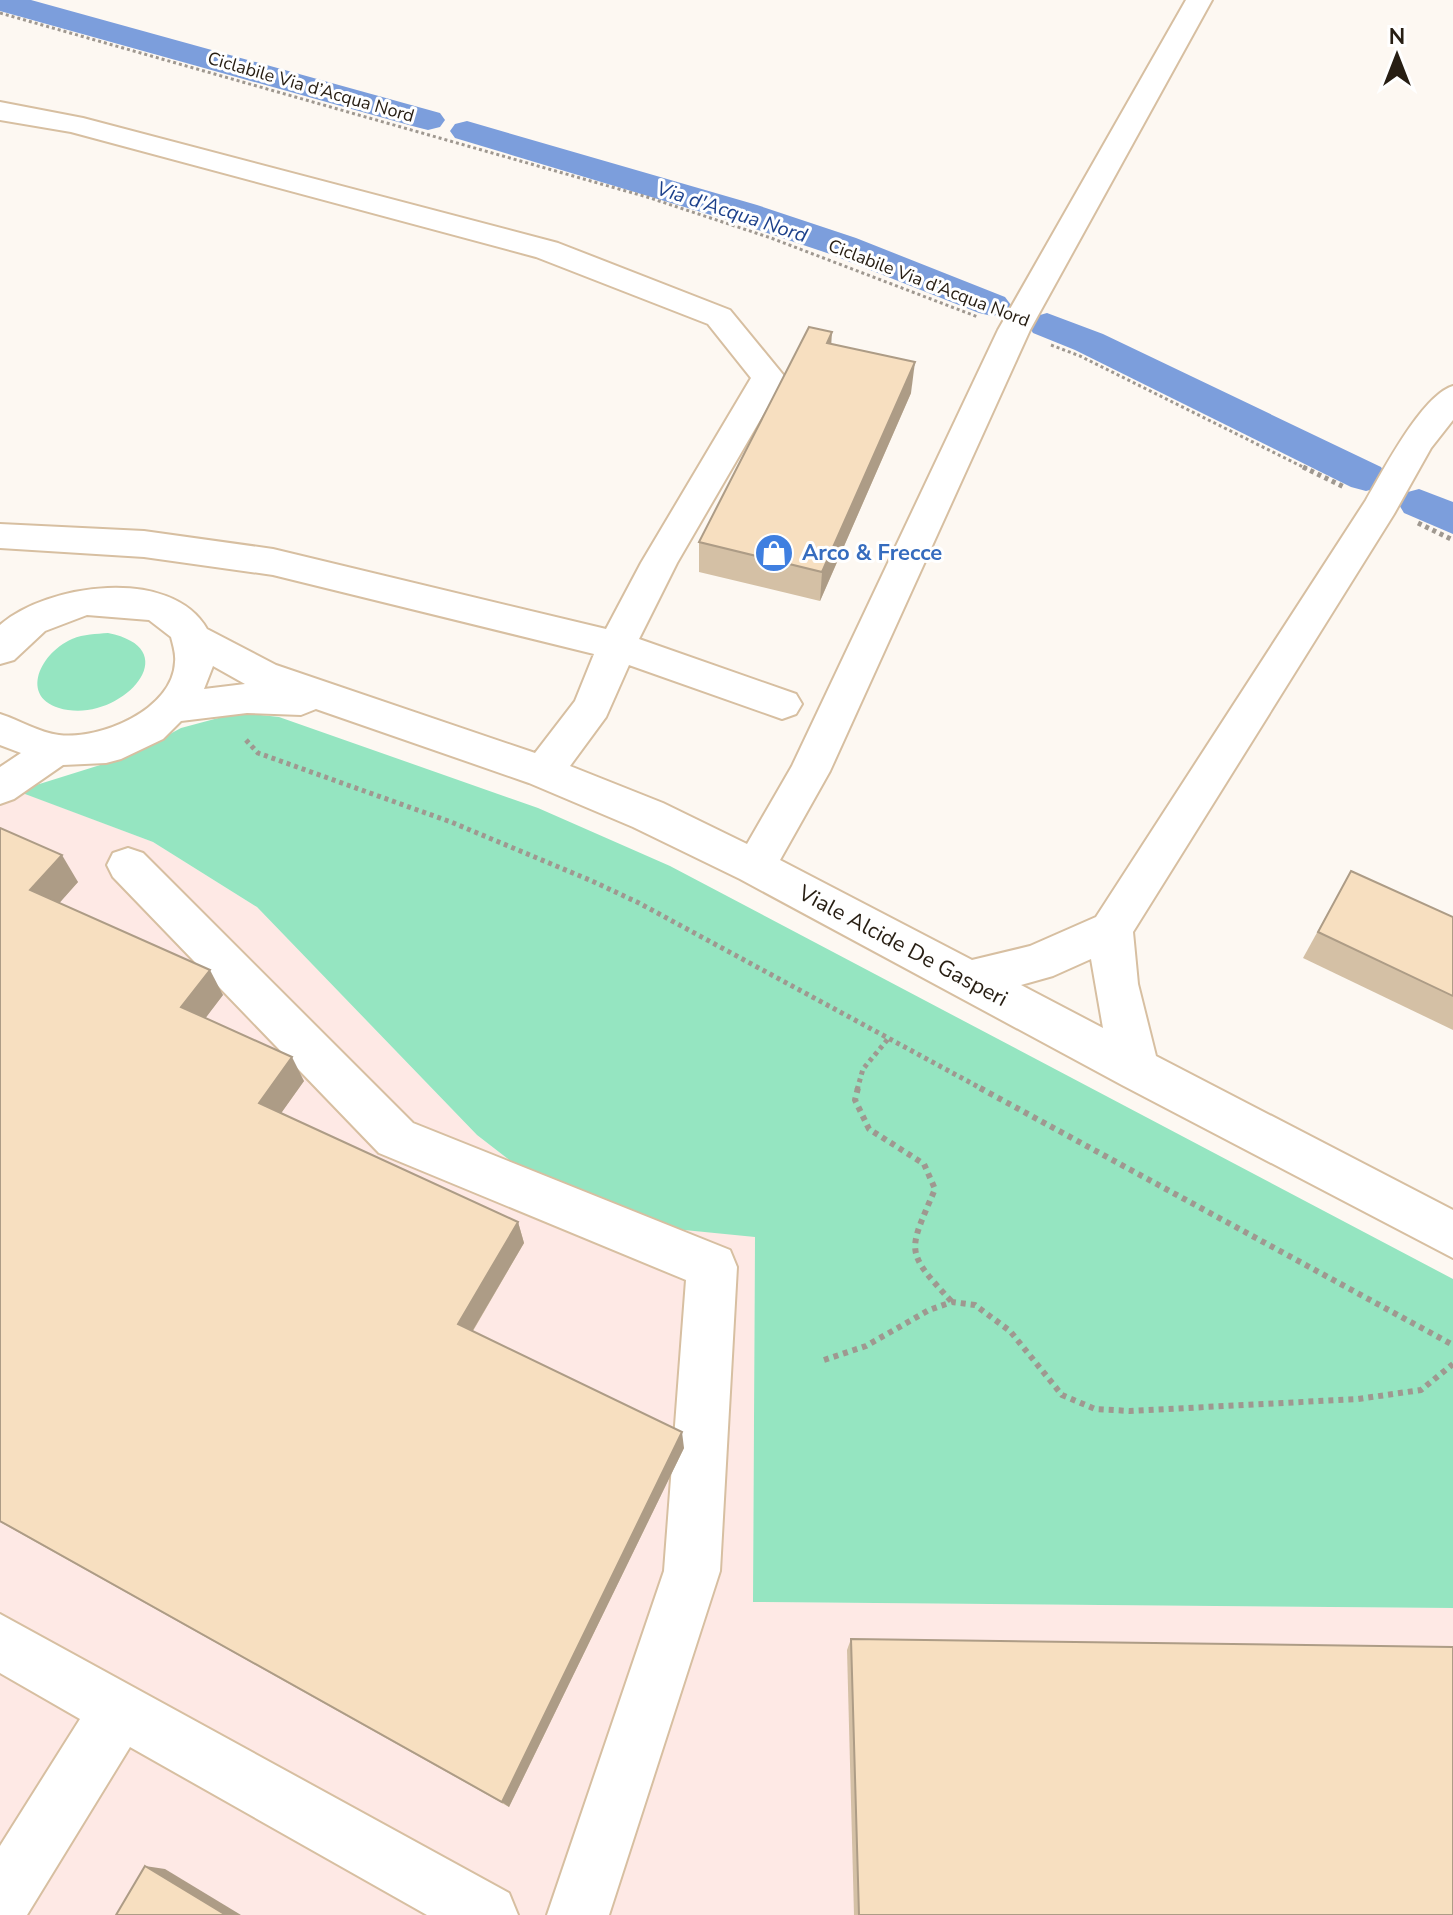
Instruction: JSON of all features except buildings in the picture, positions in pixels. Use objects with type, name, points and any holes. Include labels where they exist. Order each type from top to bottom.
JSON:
[{"type":"street","points":[[755,867],[810,771],[1023,314],[1199,0]]},
{"type":"street","points":[[0,111],[73,124],[547,250],[719,317],[768,377],[659,563],[617,646],[592,707],[543,772]]},
{"type":"street","points":[[1138,1071],[1119,1007],[1111,959],[1111,930],[1381,505],[1417,442],[1453,397]]},
{"type":"street","points":[[0,536],[144,544],[273,562],[617,646],[782,704]]},
{"type":"street","name":"Viale Alcide De Gasperi","points":[[9,634],[57,609],[91,600],[125,599],[156,605],[179,620],[194,639],[262,675],[543,772],[648,815],[755,867],[1453,1235]]},
{"type":"street","points":[[0,729],[22,743],[53,752],[81,752],[111,746],[138,735],[176,707],[193,680],[197,659],[194,639]]},
{"type":"street","name":"Viale Alcide De Gasperi","points":[[176,707],[247,698],[334,702]]},
{"type":"street","points":[[0,788],[53,752]]},
{"type":"street","points":[[128,865],[396,1138],[712,1267],[692,1571],[578,1915]]},
{"type":"street","points":[[966,980],[1037,963],[1111,930]]},
{"type":"street","points":[[0,1642],[487,1915]]},
{"type":"street","points":[[0,1902],[120,1709]]},
{"type":"path","name":"Ciclabile Via d’Acqua Nord","points":[[0,13],[647,197],[1023,314],[1080,356],[1453,540]]},
{"type":"path","points":[[244,734],[251,749],[258,753],[418,808],[530,851],[639,903],[1453,1345]]},
{"type":"path","points":[[888,1039],[863,1069],[855,1100],[869,1129],[924,1164],[935,1189],[914,1238],[918,1265],[952,1302]]},
{"type":"path","points":[[824,1360],[866,1346],[929,1310],[952,1302],[975,1305],[1010,1331],[1062,1395],[1095,1409],[1130,1411],[1358,1399],[1421,1390],[1453,1364]]},
{"type":"shaded area","points":[[0,784],[153,842],[257,907],[477,1135],[553,1194],[654,1227],[755,1236],[753,1602],[1453,1608],[1453,1915],[0,1915]]},
{"type":"green space","points":[[108,633],[132,641],[143,653],[145,667],[139,681],[126,694],[109,704],[89,710],[68,710],[42,698],[38,677],[50,655],[72,639]]},
{"type":"green space","points":[[251,714],[279,717],[538,808],[670,866],[1453,1279],[1453,1608],[753,1602],[755,1237],[654,1227],[553,1194],[477,1135],[257,907],[153,842],[17,791],[129,756],[181,728],[222,717]]},
{"type":"waterway","name":"Via d'Acqua Nord","points":[[0,1],[428,120]]},
{"type":"waterway","name":"Via d'Acqua Nord","points":[[467,131],[744,213],[843,246],[992,305]]},
{"type":"waterway","name":"Via d'Acqua Nord","points":[[1047,325],[1089,342],[1366,477]]},
{"type":"waterway","name":"Via d'Acqua Nord","points":[[1419,503],[1453,519]]},
{"type":"place","name":"Arco & Frecce","points":[[774,553]]}]
